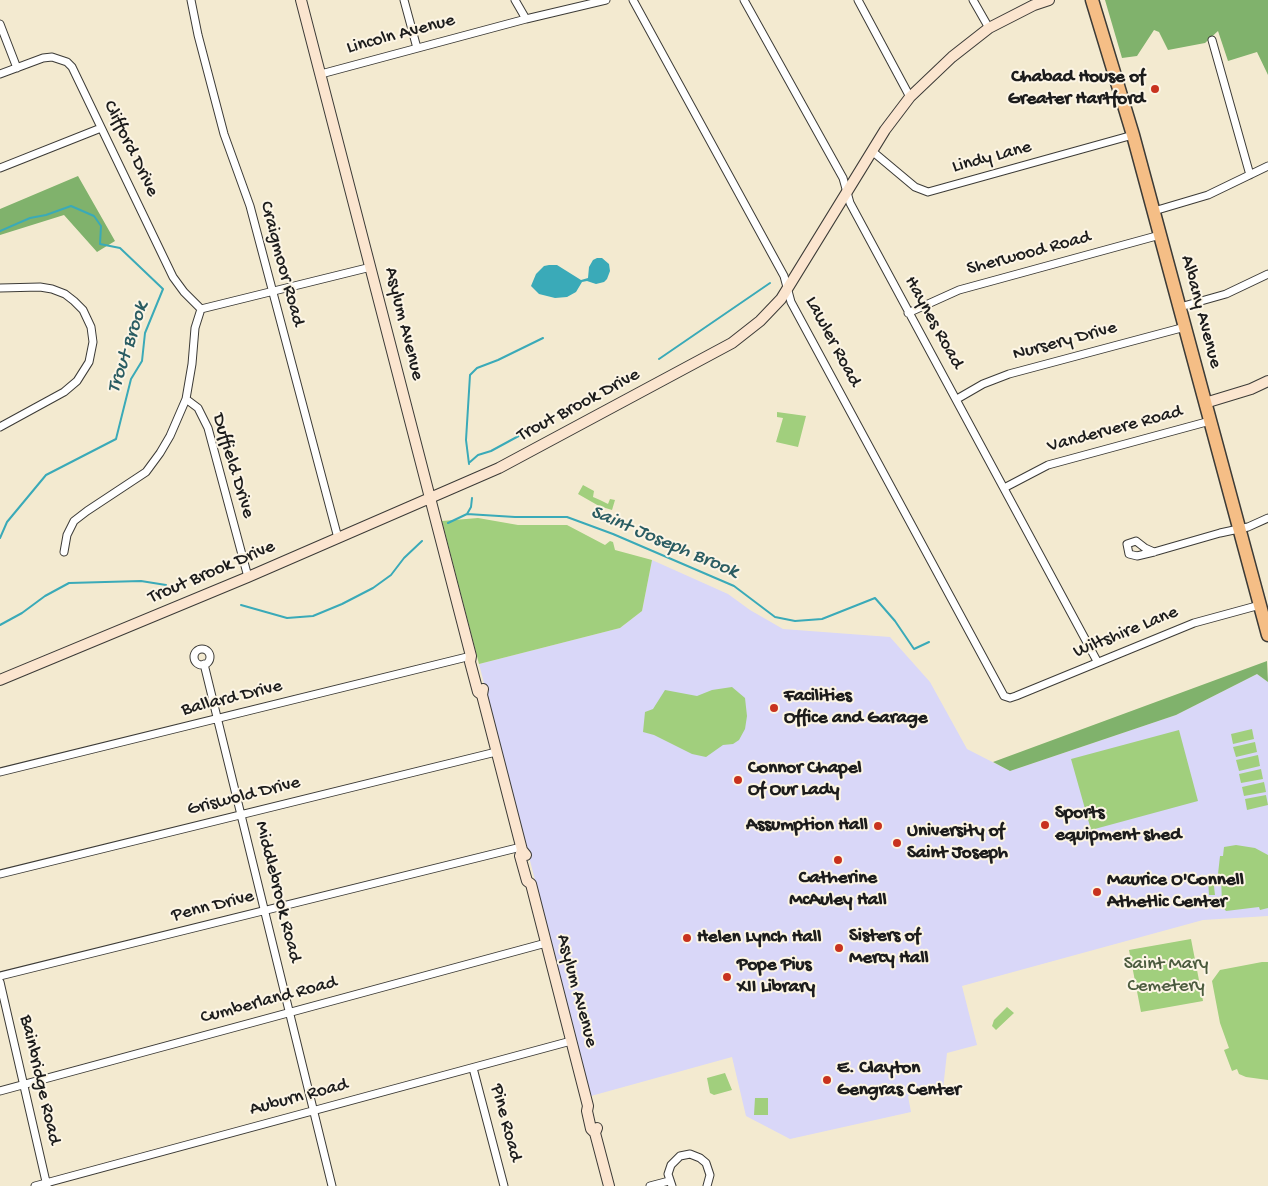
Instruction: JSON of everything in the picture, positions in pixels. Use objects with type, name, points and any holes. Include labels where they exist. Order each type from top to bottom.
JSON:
[{"type":"highway","name":"Albany Avenue","points":[[1092,0],[1154,211],[1267,627]]},
{"type":"main road","name":"Asylum Avenue","points":[[301,0],[471,656],[475,661],[483,690],[482,695],[496,752],[522,849],[526,854],[532,879],[531,884],[588,1106],[592,1110],[597,1128],[595,1133],[609,1186]]},
{"type":"main road","name":"Trout Brook Drive","points":[[0,680],[248,577],[499,468],[732,344],[760,321],[781,299],[885,130],[910,97],[952,57],[989,28],[1034,5],[1049,0]]},
{"type":"main road","points":[[1205,403],[1251,389],[1268,381]]},
{"type":"street","name":"Craigmoor Road","points":[[191,0],[198,35],[224,134],[250,206],[338,538]]},
{"type":"street","points":[[404,0],[417,48]]},
{"type":"street","points":[[515,0],[526,19]]},
{"type":"street","name":"Lincoln Avenue","points":[[321,74],[526,19],[606,0]]},
{"type":"street","name":"Lawler Road","points":[[632,0],[784,276],[791,302],[1001,693],[1006,697]]},
{"type":"street","name":"Haynes Road","points":[[744,0],[842,178],[850,203],[1097,662]]},
{"type":"street","points":[[858,0],[910,97]]},
{"type":"street","points":[[973,0],[989,28]]},
{"type":"street","points":[[0,24],[17,68]]},
{"type":"street","points":[[1212,40],[1250,175]]},
{"type":"street","name":"Clifford Drive","points":[[0,74],[43,58],[52,57],[67,62],[72,67],[173,277],[184,292],[201,309]]},
{"type":"street","points":[[0,168],[101,128]]},
{"type":"street","name":"Lindy Lane","points":[[872,151],[915,187],[928,192],[1133,136]]},
{"type":"street","points":[[1154,211],[1201,198],[1268,166]]},
{"type":"street","name":"Sherwood Road","points":[[908,313],[959,290],[1160,235]]},
{"type":"street","points":[[64,552],[67,535],[74,521],[140,476],[151,466],[170,436],[186,399],[192,364],[194,328],[201,309],[371,267]]},
{"type":"street","points":[[1180,307],[1226,294],[1268,274]]},
{"type":"street","points":[[0,288],[40,287],[65,294],[83,310],[91,327],[93,342],[87,367],[78,381],[64,392],[0,427]]},
{"type":"street","name":"Nursery Drive","points":[[957,399],[983,384],[1009,374],[1185,327]]},
{"type":"street","name":"Duffield Drive","points":[[186,399],[198,408],[208,428],[248,577]]},
{"type":"street","name":"Vandervere Road","points":[[1004,488],[1048,464],[1210,421]]},
{"type":"street","points":[[1154,552],[1251,526],[1268,518]]},
{"type":"street","name":"Wiltshire Lane","points":[[1006,697],[1016,696],[1194,623],[1260,605]]},
{"type":"street","name":"Ballard Drive","points":[[0,772],[471,656]]},
{"type":"street","name":"Middlebrook Road","points":[[204,664],[332,1186]]},
{"type":"street","name":"Griswold Drive","points":[[0,874],[496,752]]},
{"type":"street","name":"Penn Drive","points":[[0,976],[522,849]]},
{"type":"street","name":"Cumberland Road","points":[[0,1091],[546,943]]},
{"type":"street","name":"Bainbridge Road","points":[[0,982],[47,1184]]},
{"type":"street","name":"Auburn Road","points":[[35,1186],[571,1041]]},
{"type":"street","name":"Pine Road","points":[[474,1068],[504,1186]]},
{"type":"street","points":[[650,1186],[670,1183],[669,1171],[675,1160],[683,1155],[693,1154],[700,1158],[708,1167],[710,1175],[707,1186]]},
{"type":"shaded area","name":"University of Saint Joseph","points":[[652,560],[728,594],[750,610],[783,629],[890,637],[930,682],[967,749],[1010,771],[1176,715],[1257,674],[1268,682],[1268,916],[1203,920],[962,986],[977,1045],[947,1053],[943,1089],[908,1096],[911,1112],[790,1139],[746,1116],[732,1057],[591,1096],[479,664],[620,628],[642,611]]},
{"type":"green space","points":[[1105,0],[1268,0],[1268,75],[1257,52],[1228,61],[1218,31],[1205,43],[1168,50],[1159,32],[1154,30],[1137,56],[1122,58]]},
{"type":"green space","points":[[78,176],[115,241],[97,252],[64,215],[0,235],[0,209]]},
{"type":"green space","points":[[777,412],[806,416],[798,447],[776,442],[783,418],[777,417]]},
{"type":"green space","points":[[583,485],[594,491],[593,497],[608,504],[610,499],[615,500],[612,510],[599,506],[578,494]]},
{"type":"green space","points":[[478,518],[518,525],[567,525],[605,545],[610,541],[613,542],[615,550],[652,560],[642,611],[620,628],[479,664],[442,521]]},
{"type":"green space","points":[[1267,661],[1268,682],[1257,674],[1176,715],[1010,771],[993,762]]},
{"type":"green space","points":[[732,687],[745,698],[747,716],[745,729],[739,740],[733,744],[723,745],[706,757],[692,754],[654,735],[643,732],[645,712],[653,709],[665,690],[697,696],[712,690]]},
{"type":"green space","points":[[1252,729],[1254,739],[1233,744],[1231,734]]},
{"type":"green space","points":[[1179,730],[1198,801],[1091,830],[1071,759]]},
{"type":"green space","points":[[1255,742],[1257,752],[1236,757],[1233,747]]},
{"type":"green space","points":[[1258,755],[1260,766],[1239,771],[1236,760]]},
{"type":"green space","points":[[1261,769],[1263,779],[1241,783],[1239,774]]},
{"type":"green space","points":[[1264,782],[1266,792],[1244,796],[1242,787]]},
{"type":"green space","points":[[1266,795],[1268,805],[1247,810],[1245,799]]},
{"type":"green space","points":[[1236,845],[1255,848],[1268,855],[1268,908],[1260,910],[1259,907],[1226,911],[1222,906],[1221,874],[1218,874],[1220,856],[1223,856],[1224,847]]},
{"type":"green space","points":[[1213,878],[1215,895],[1209,895],[1208,879]]},
{"type":"green space","name":"Saint Mary Cemetery","points":[[1191,939],[1203,1001],[1141,1012],[1129,950]]},
{"type":"green space","points":[[1268,962],[1268,1080],[1246,1077],[1239,1074],[1237,1069],[1232,1071],[1224,1050],[1229,1048],[1220,1023],[1212,981],[1220,970]]},
{"type":"green space","points":[[1007,1007],[1014,1013],[996,1030],[992,1026],[994,1020]]},
{"type":"green space","points":[[725,1073],[732,1090],[714,1095],[710,1093],[707,1078]]},
{"type":"green space","points":[[755,1098],[768,1098],[768,1115],[754,1115]]},
{"type":"water","points":[[602,258],[609,264],[610,271],[604,282],[596,284],[587,281],[582,282],[576,292],[567,297],[555,298],[539,294],[531,286],[536,274],[544,266],[549,265],[557,265],[581,280],[588,278],[589,267],[593,260]]},
{"type":"waterway","name":"Trout Brook","points":[[0,231],[30,218],[46,215],[71,206],[94,216],[101,226],[100,244],[120,248],[163,289],[145,333],[142,361],[131,379],[116,439],[46,475],[7,522],[0,538]]},
{"type":"waterway","points":[[659,359],[770,283]]},
{"type":"waterway","points":[[469,464],[466,440],[470,375],[477,368],[543,338]]},
{"type":"waterway","points":[[470,462],[478,455],[491,451],[533,430],[540,423],[590,397]]},
{"type":"waterway","points":[[467,514],[471,507],[472,498]]},
{"type":"waterway","name":"Saint Joseph Brook","points":[[448,523],[467,514],[515,517],[567,517],[613,534],[734,586],[775,617],[795,621],[822,619],[875,598],[895,621],[914,649],[929,642]]},
{"type":"waterway","points":[[241,605],[287,618],[313,616],[373,588],[391,575],[404,558],[422,541]]},
{"type":"waterway","points":[[0,625],[69,583],[141,581],[166,585]]},
{"type":"place","name":"Chabad House of Greater Hartford","points":[[1155,89]]},
{"type":"place","name":"Facilities Office and Garage","points":[[774,708]]},
{"type":"place","name":"Connor Chapel Of Our Lady","points":[[738,780]]},
{"type":"place","name":"Sports equipment shed","points":[[1045,825]]},
{"type":"place","name":"Assumption Hall","points":[[878,826]]},
{"type":"place","name":"University of Saint Joseph","points":[[897,843]]},
{"type":"place","name":"Catherine McAuley Hall","points":[[838,860]]},
{"type":"place","name":"Maurice O'Connell Athetlic Center","points":[[1097,892]]},
{"type":"place","name":"Helen Lynch Hall","points":[[687,938]]},
{"type":"place","name":"Sisters of Mercy Hall","points":[[839,948]]},
{"type":"place","name":"Pope Pius XII Library","points":[[727,977]]},
{"type":"place","name":"E. Clayton Gengras Center","points":[[827,1080]]}]
